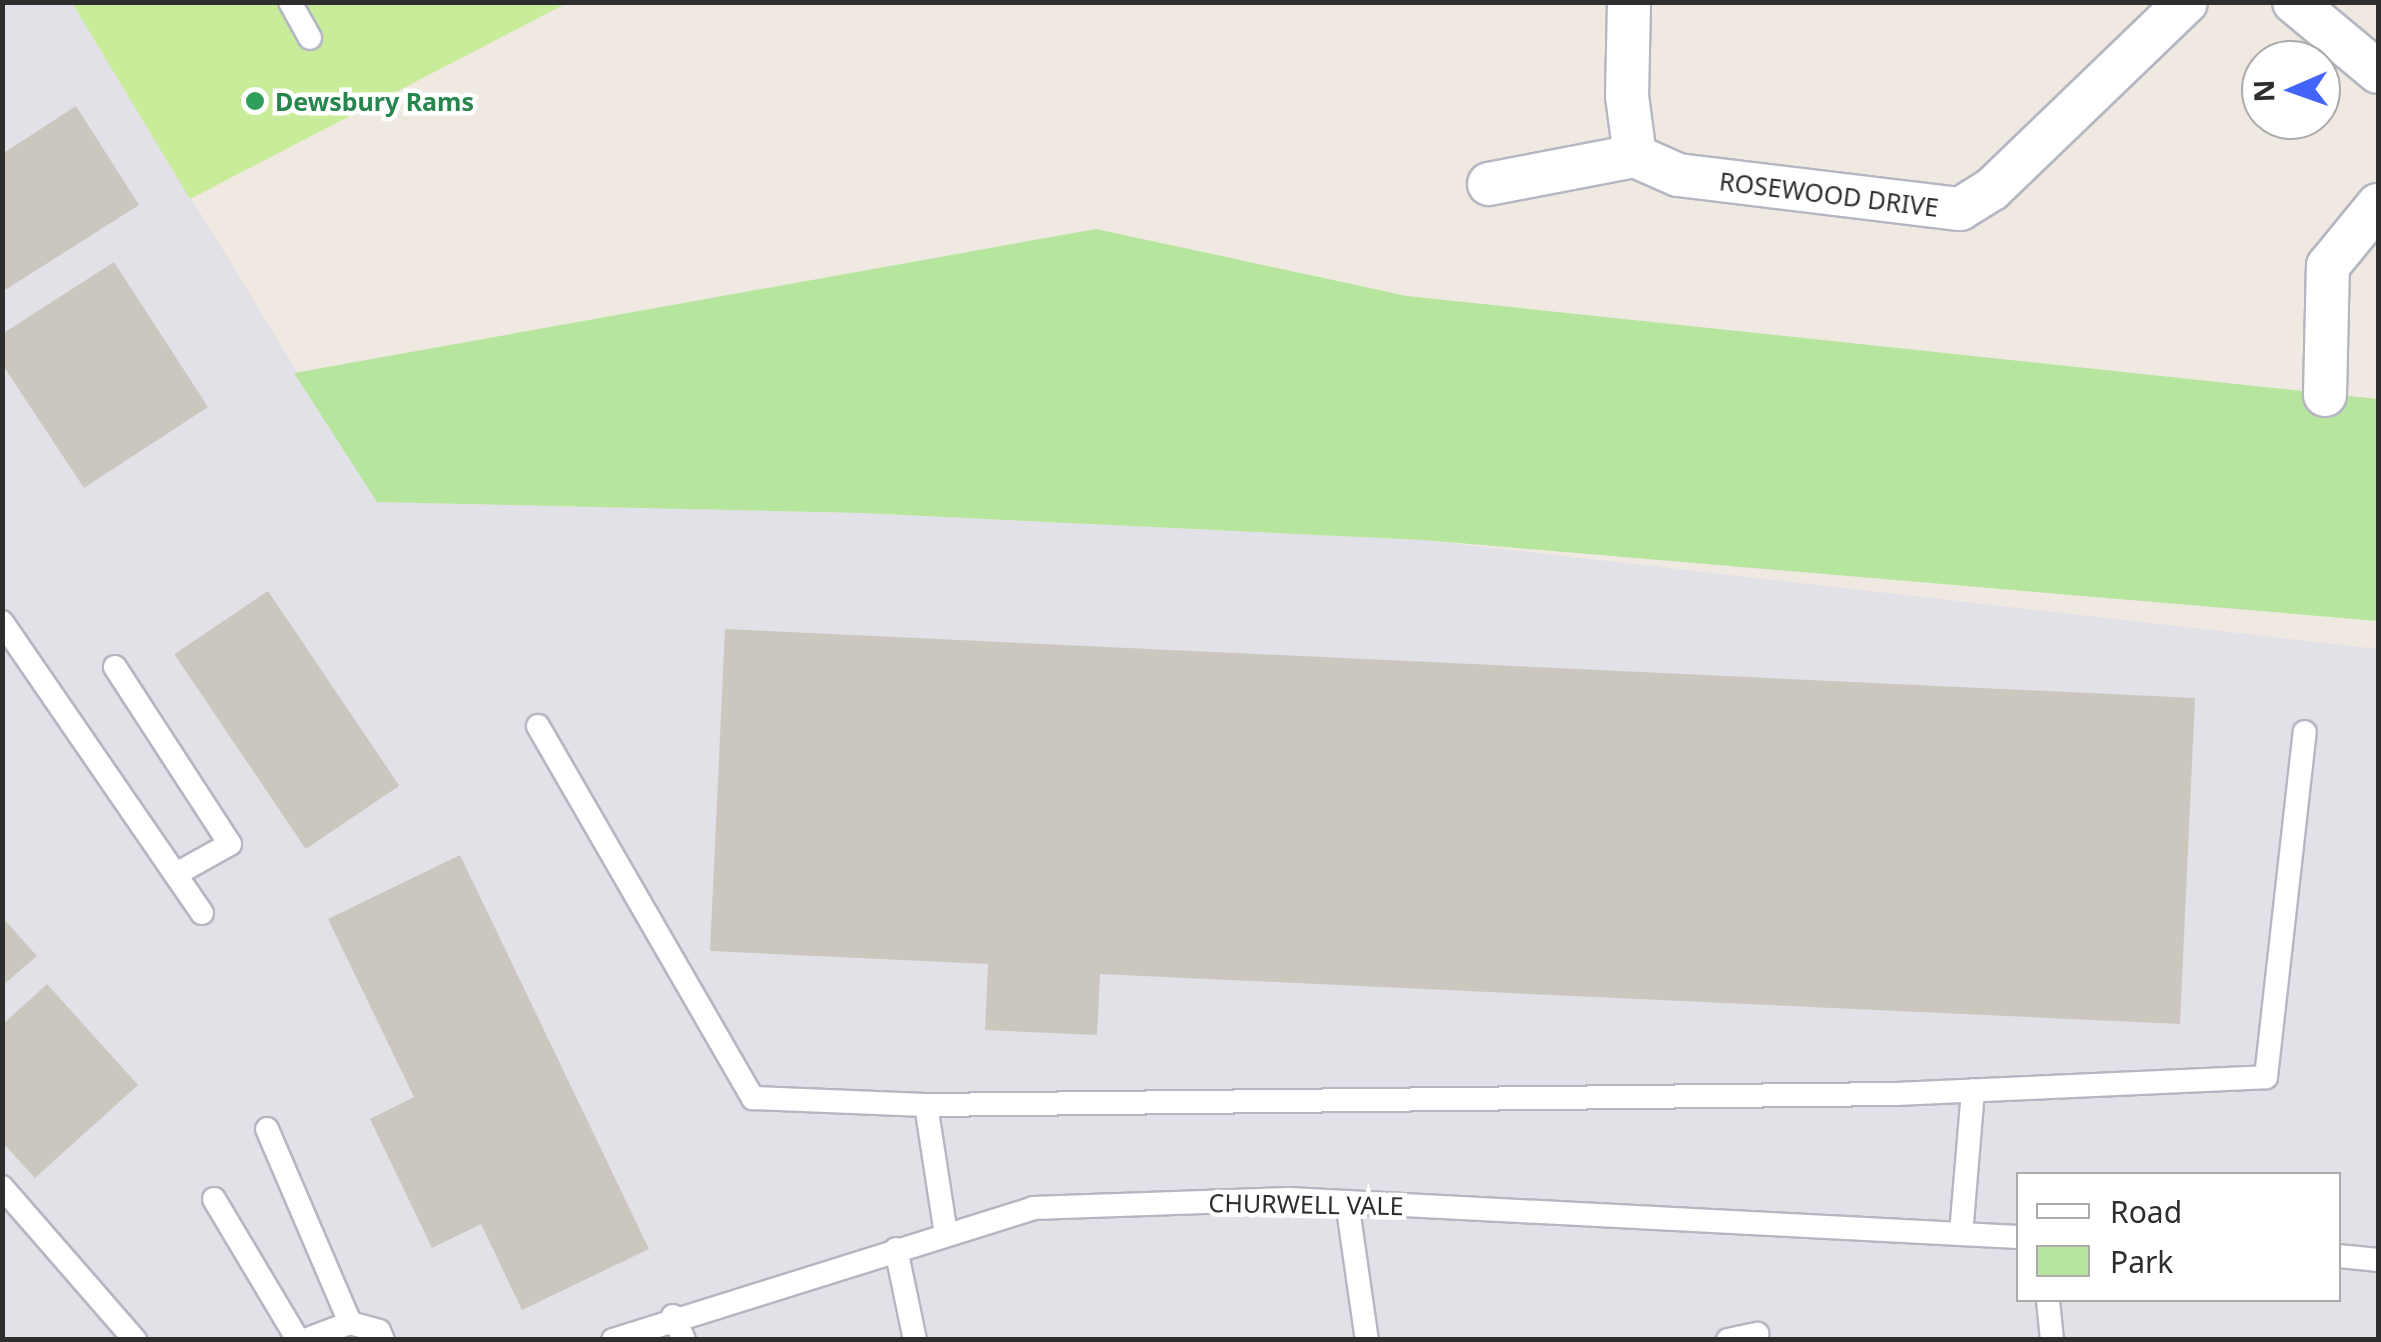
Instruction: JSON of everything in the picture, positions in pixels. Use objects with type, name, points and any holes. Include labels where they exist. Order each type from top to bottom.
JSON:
[{"type":"street","points":[[1488,184],[1635,156],[1626,96],[1629,2]]},
{"type":"street","name":"ROSEWOOD DRIVE","points":[[1635,156],[1678,175],[1960,208],[1992,189],[2186,2]]},
{"type":"street","points":[[2294,2],[2378,72]]},
{"type":"street","points":[[2325,394],[2328,266],[2378,208]]},
{"type":"lane","points":[[290,2],[310,38]]},
{"type":"lane","points":[[5,632],[202,912]]},
{"type":"lane","points":[[115,667],[230,844],[176,874]]},
{"type":"lane","points":[[538,726],[753,1098],[926,1106],[1973,1090],[2266,1077],[2305,732]]},
{"type":"lane","points":[[1961,1234],[1973,1090]]},
{"type":"lane","points":[[926,1106],[946,1234]]},
{"type":"lane","points":[[268,1129],[350,1323]]},
{"type":"lane","points":[[2,1187],[135,1340]]},
{"type":"lane","points":[[214,1199],[302,1340],[350,1323],[380,1331],[383,1340]]},
{"type":"lane","points":[[1347,1202],[1367,1340]]},
{"type":"lane","name":"CHURWELL VALE","points":[[612,1340],[673,1316],[1033,1208],[1347,1202],[2016,1237]]},
{"type":"lane","points":[[896,1249],[915,1340]]},
{"type":"lane","points":[[2341,1256],[2377,1256]]},
{"type":"lane","points":[[2048,1302],[2052,1340]]},
{"type":"lane","points":[[673,1316],[684,1340]]},
{"type":"lane","points":[[1728,1340],[1757,1334]]},
{"type":"shaded area","points":[[3,3],[72,3],[377,502],[862,513],[1423,540],[2378,649],[2378,1339],[3,1340]]},
{"type":"green space","name":"Dewsbury Rams","points":[[72,3],[567,3],[190,199]]},
{"type":"green space","points":[[1096,229],[1407,296],[2378,399],[2378,621],[1423,540],[862,513],[377,502],[294,373]]},
{"type":"building","points":[[76,106],[139,205],[2,292],[2,154]]},
{"type":"building","points":[[114,262],[208,407],[84,488],[2,364],[2,334]]},
{"type":"building","points":[[268,591],[399,786],[306,849],[174,654]]},
{"type":"building","points":[[725,629],[2195,698],[2180,1024],[1100,974],[1097,1035],[985,1030],[988,964],[710,951]]},
{"type":"building","points":[[460,855],[649,1249],[522,1310],[481,1224],[432,1248],[370,1119],[414,1097],[328,919]]},
{"type":"building","points":[[2,917],[37,956],[2,986]]},
{"type":"building","points":[[47,984],[138,1085],[35,1178],[2,1142],[2,1025]]},
{"type":"place","name":"Dewsbury Rams","points":[[255,101]]}]
